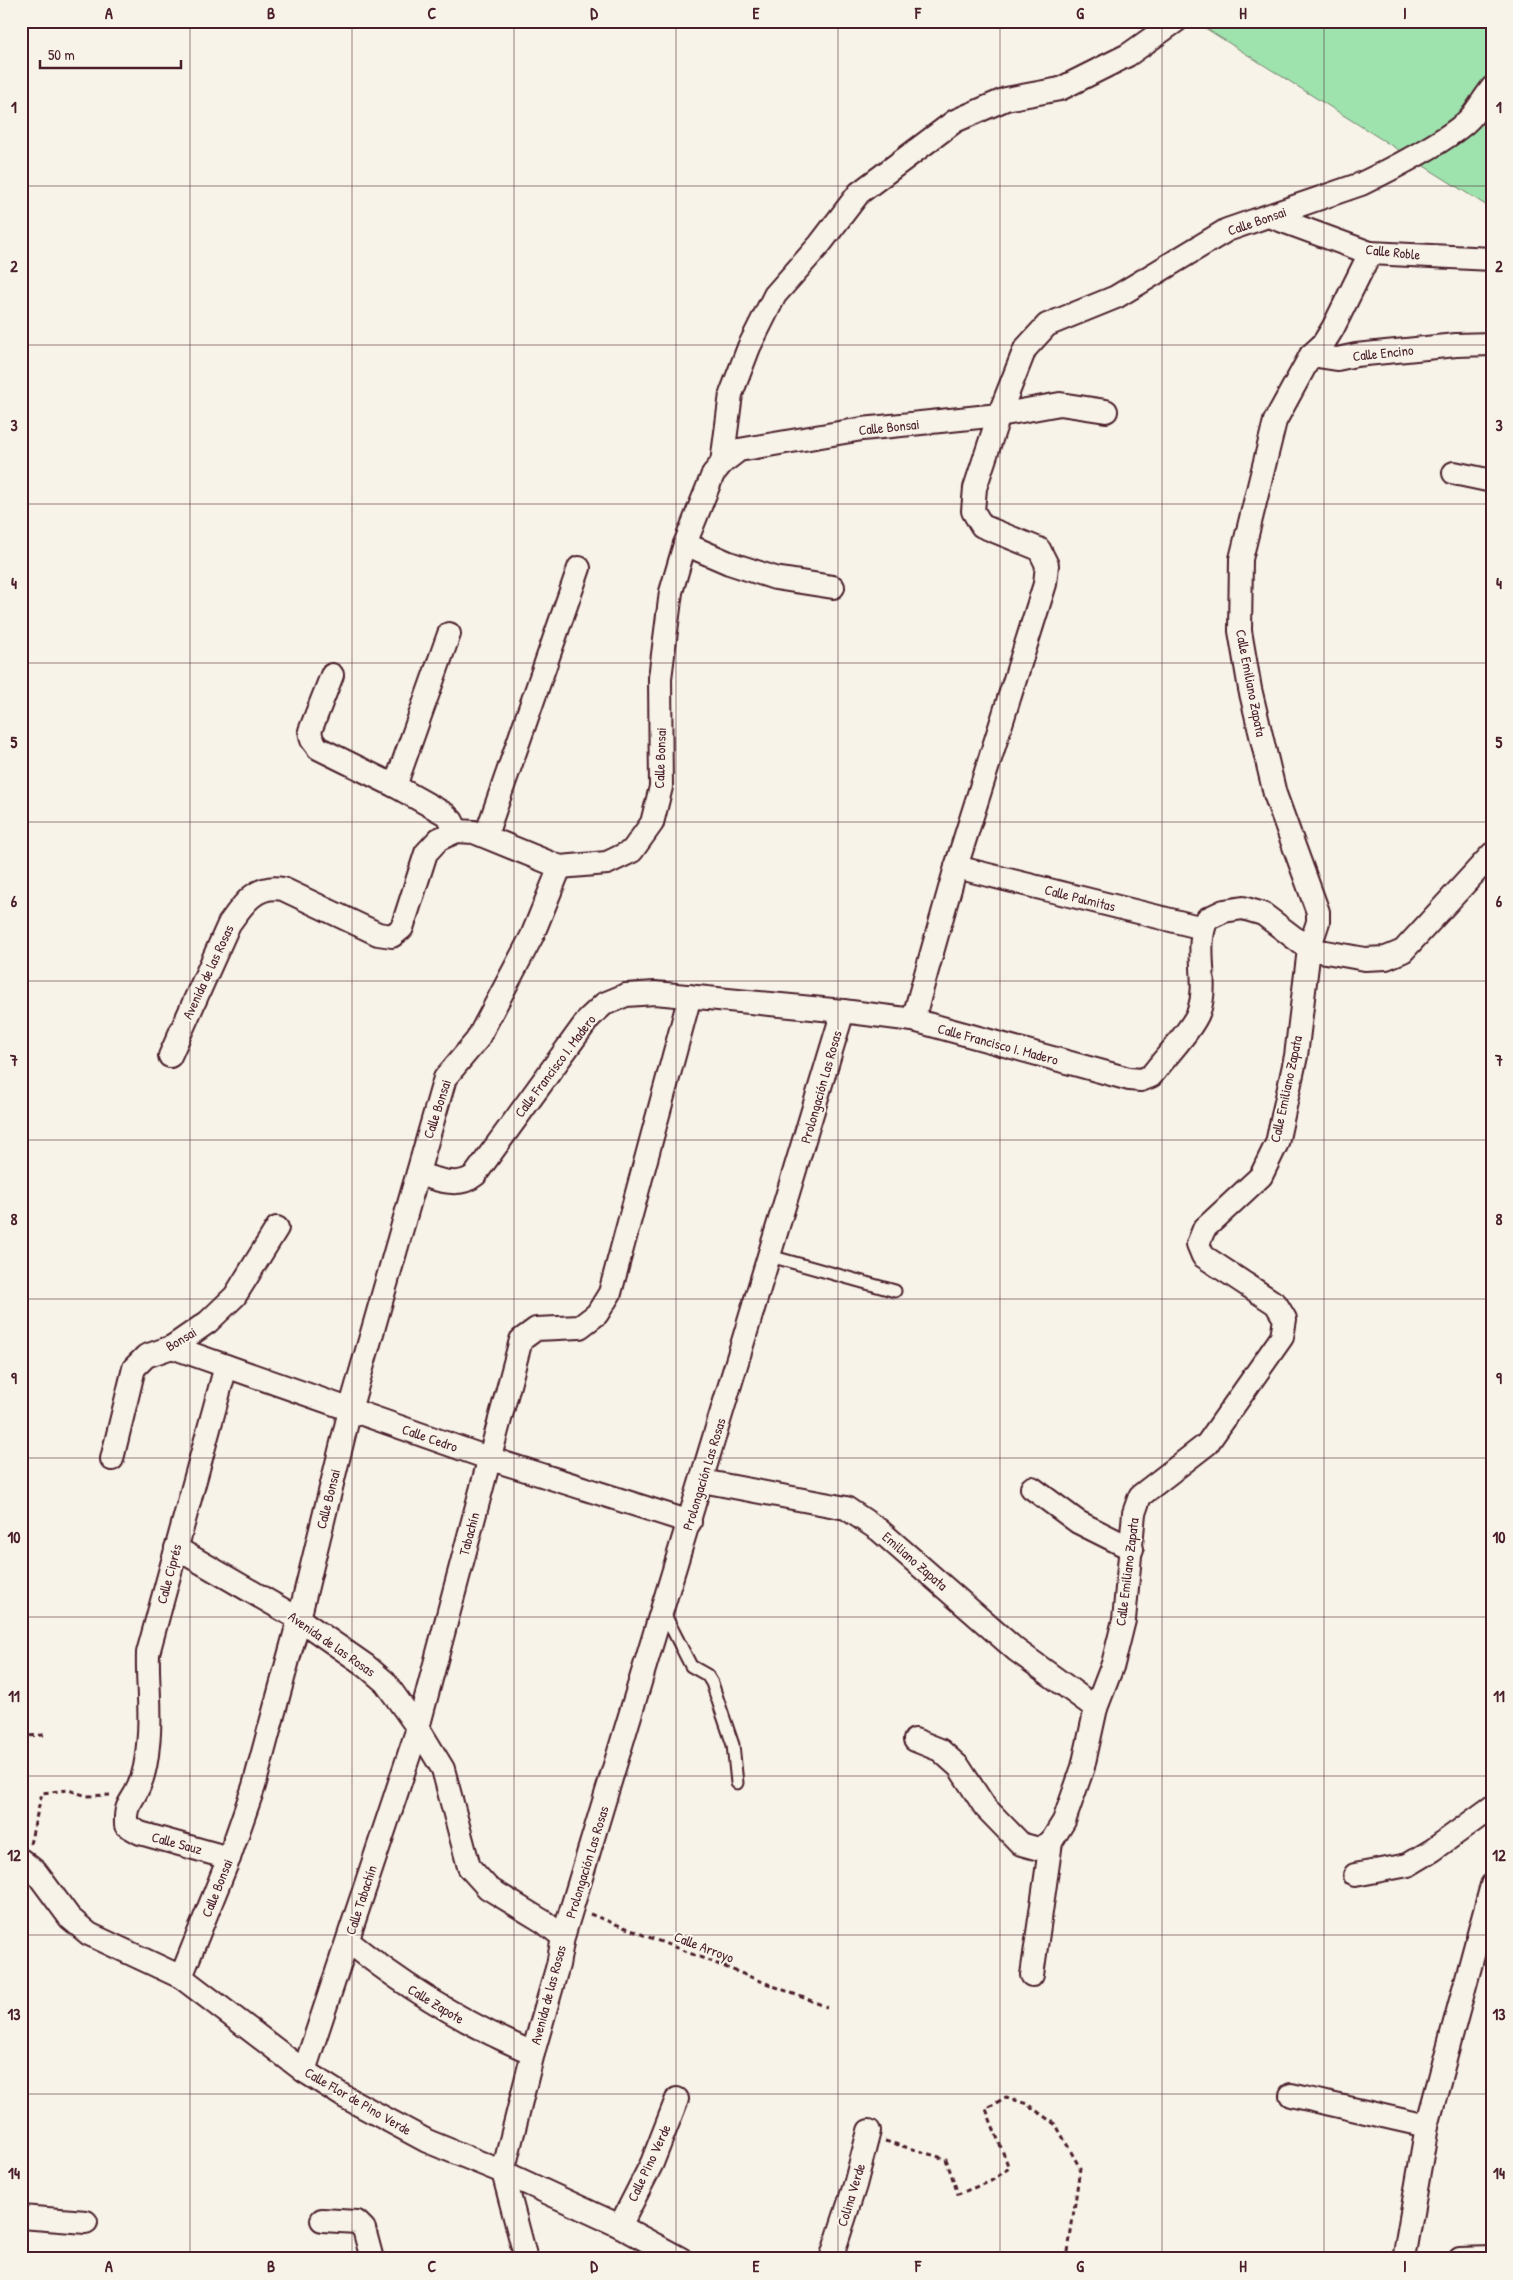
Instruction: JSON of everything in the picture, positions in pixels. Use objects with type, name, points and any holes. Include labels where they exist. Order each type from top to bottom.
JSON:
[{"type":"street","points":[[722,463],[732,394],[749,348],[775,295],[820,244],[859,193],[956,121],[1006,100],[1060,89],[1128,55],[1176,21]]},
{"type":"street","name":"Calle Bonsai","points":[[181,1977],[229,1858],[254,1786],[299,1618],[350,1410],[445,1078],[478,1040],[532,936],[560,867],[607,863],[632,851],[652,823],[661,787],[660,678],[671,592],[685,544],[713,474],[722,463],[739,450],[862,429],[999,416],[1025,349],[1047,325],[1116,298],[1227,230],[1361,184],[1382,174],[1458,129],[1472,117],[1492,88]]},
{"type":"street","name":"Calle Roble","points":[[1269,216],[1370,253],[1492,259]]},
{"type":"street","name":"Calle Emiliano Zapata","points":[[1032,1974],[1051,1842],[1064,1821],[1083,1767],[1096,1708],[1113,1664],[1124,1620],[1134,1513],[1140,1496],[1207,1444],[1282,1337],[1285,1319],[1276,1304],[1203,1256],[1198,1244],[1204,1229],[1261,1176],[1277,1143],[1296,1056],[1309,949],[1318,922],[1318,912],[1275,794],[1250,689],[1240,631],[1241,559],[1275,421],[1311,355],[1322,344],[1333,328],[1370,253]]},
{"type":"street","name":"Calle Encino","points":[[1311,355],[1337,359],[1356,355],[1456,345],[1492,344]]},
{"type":"street","points":[[913,1020],[956,867],[1045,584],[1048,565],[1039,549],[982,526],[972,510],[975,488],[999,416],[1060,404],[1106,411]]},
{"type":"street","points":[[1454,473],[1492,481]]},
{"type":"street","points":[[685,544],[729,563],[775,578],[832,587]]},
{"type":"street","points":[[486,835],[579,568]]},
{"type":"street","points":[[395,786],[449,634]]},
{"type":"street","points":[[332,675],[310,731],[312,740],[318,748],[395,786],[444,814],[452,821],[457,831],[486,835],[560,867]]},
{"type":"street","name":"Avenida de las Rosas","points":[[170,1056],[229,924],[242,906],[258,892],[270,886],[283,889],[378,934],[392,936],[402,928],[426,853],[439,839],[457,831]]},
{"type":"street","points":[[1203,928],[1207,919],[1224,911],[1244,908],[1263,914],[1309,949],[1365,959],[1386,958],[1403,950],[1492,854]]},
{"type":"street","name":"Calle Palmitas","points":[[956,867],[1203,928]]},
{"type":"street","name":"Calle Francisco I. Madero","points":[[418,1174],[458,1184],[475,1175],[589,1018],[604,1004],[626,995],[655,993],[690,996],[913,1020],[1129,1079],[1141,1080],[1151,1076],[1199,1013],[1202,997],[1203,928]]},
{"type":"street","name":"Tabachín","points":[[418,1728],[488,1458],[521,1340],[536,1329],[580,1327],[597,1314],[610,1293],[690,996]]},
{"type":"street","name":"Prolongación Las Rosas","points":[[563,1938],[574,1908],[843,1011]]},
{"type":"street","name":"Bonsai","points":[[112,1459],[134,1368],[146,1356],[172,1347],[208,1322],[235,1296],[276,1228]]},
{"type":"street","name":"Calle Cedro","points":[[172,1347],[488,1458],[690,1522]]},
{"type":"street","name":"Calle Ciprés","points":[[126,1825],[125,1810],[140,1786],[148,1746],[151,1708],[147,1675],[148,1653],[226,1366]]},
{"type":"street","name":"Emiliano Zapata","points":[[702,1481],[846,1508],[879,1530],[1016,1650],[1096,1708]]},
{"type":"street","points":[[1032,1488],[1078,1522],[1132,1549]]},
{"type":"street","name":"Avenida de las Rosas","points":[[176,1548],[299,1618],[365,1665],[384,1682],[418,1728],[443,1769],[469,1867],[488,1888],[544,1922],[563,1938],[556,1972],[503,2172],[526,2259]]},
{"type":"street","name":"Calle Tabachín","points":[[304,2071],[418,1728]]},
{"type":"street","points":[[915,1740],[940,1750],[959,1767],[985,1807],[1021,1844],[1039,1849],[1051,1842]]},
{"type":"street","points":[[1355,1875],[1408,1866],[1492,1807]]},
{"type":"street","name":"Calle Sauz","points":[[126,1825],[140,1833],[229,1858]]},
{"type":"street","name":"Calle Flor de Pino Verde","points":[[23,1860],[36,1872],[70,1918],[89,1934],[181,1977],[304,2071],[345,2097],[427,2141],[503,2172],[620,2226],[681,2259]]},
{"type":"street","points":[[1404,2259],[1427,2126],[1492,1885]]},
{"type":"street","name":"Calle Zapote","points":[[348,1941],[406,1986],[437,2005],[500,2039],[533,2053]]},
{"type":"street","points":[[1291,2095],[1427,2126]]},
{"type":"street","name":"Calle Pino Verde","points":[[620,2226],[652,2163],[677,2099]]},
{"type":"street","name":"Colina Verde","points":[[831,2259],[856,2186],[869,2131]]},
{"type":"street","points":[[21,2216],[86,2222]]},
{"type":"street","points":[[322,2220],[357,2222],[364,2229],[372,2259]]},
{"type":"street","points":[[1460,2259],[1492,2258]]},
{"type":"lane","points":[[770,1256],[895,1291]]},
{"type":"lane","points":[[663,1612],[691,1666],[707,1675],[712,1683],[733,1745],[737,1783]]},
{"type":"path","points":[[21,1736],[46,1735]]},
{"type":"path","points":[[23,1860],[42,1793],[70,1790],[87,1796],[110,1795],[140,1786]]},
{"type":"path","name":"Calle Arroyo","points":[[574,1908],[827,2007]]},
{"type":"path","points":[[869,2131],[880,2139],[946,2159],[958,2194],[991,2181],[1009,2168],[986,2109],[1006,2097],[1027,2104],[1056,2125],[1080,2168],[1068,2252],[1077,2259]]},
{"type":"green space","points":[[1194,21],[1492,21],[1492,209]]}]
